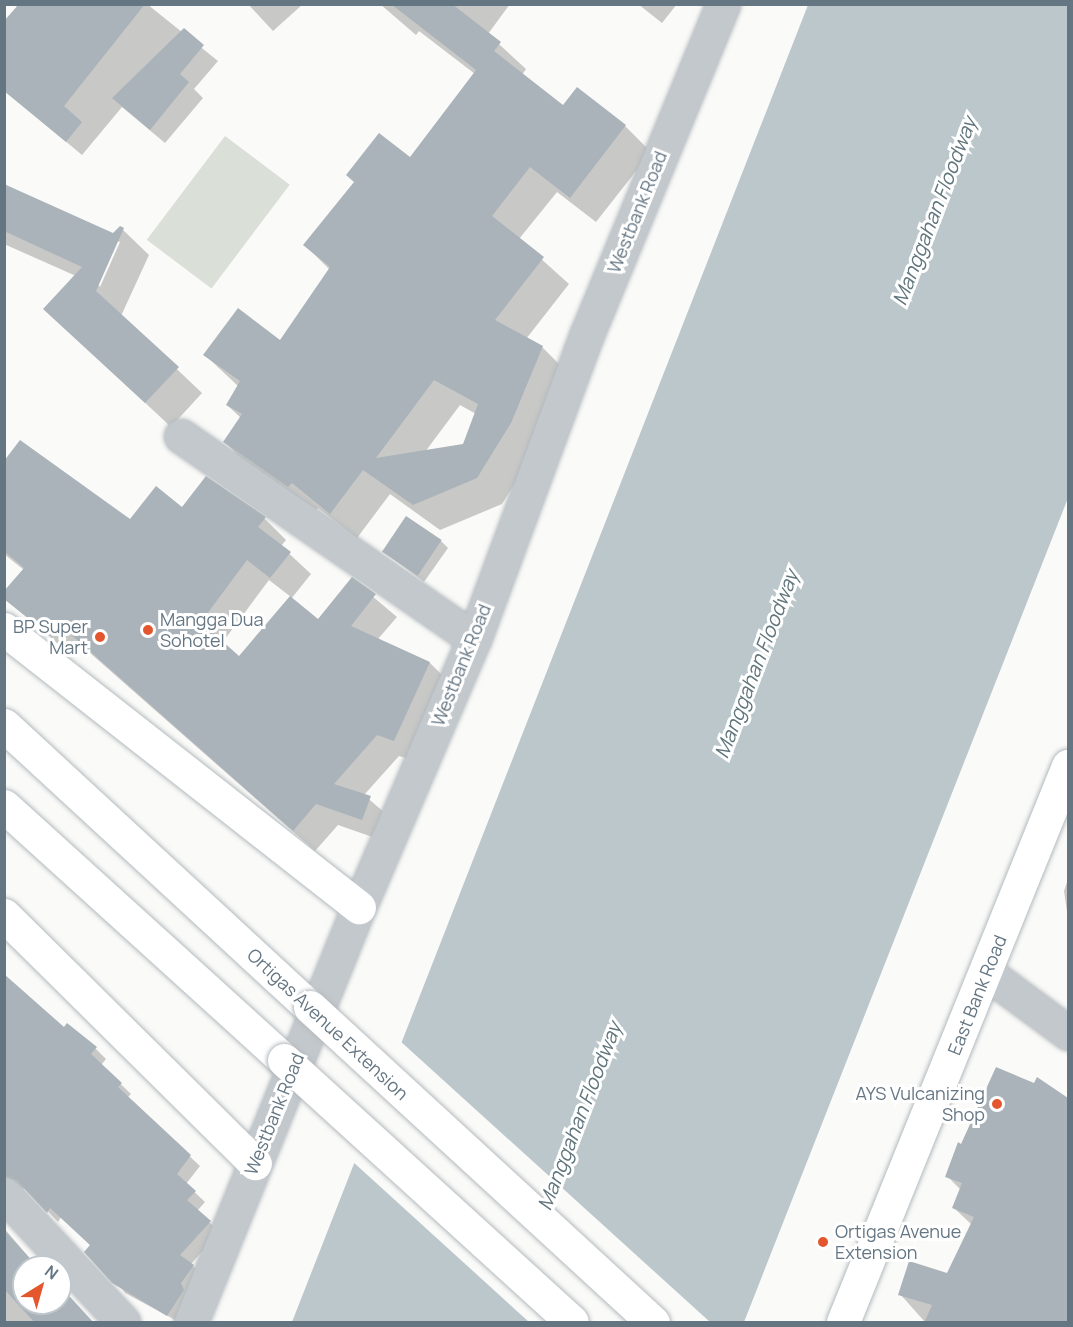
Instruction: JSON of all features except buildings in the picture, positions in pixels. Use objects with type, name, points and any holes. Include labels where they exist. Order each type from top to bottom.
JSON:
[{"type":"main road","points":[[4,629],[359,907]]},
{"type":"main road","name":"Ortigas Avenue Extension","points":[[4,725],[653,1323]]},
{"type":"main road","name":"East Bank Road","points":[[843,1323],[987,973],[1068,766]]},
{"type":"main road","points":[[4,806],[572,1323]]},
{"type":"main road","points":[[4,915],[255,1163]]},
{"type":"street","name":"Westbank Road","points":[[191,1323],[359,907],[474,639],[587,334],[723,4]]},
{"type":"street","points":[[181,436],[474,639]]},
{"type":"street","points":[[987,973],[1068,1033]]},
{"type":"street","points":[[4,1194],[123,1323]]},
{"type":"shaded area","points":[[225,136],[290,185],[211,289],[147,240]]},
{"type":"water","name":"Manggahan Floodway","points":[[808,5],[1068,5],[1068,498],[744,1322],[292,1322]]},
{"type":"pier","points":[[399,1040],[710,1322],[529,1322],[352,1161]]},
{"type":"place","name":"Mangga Dua Sohotel","points":[[148,630]]},
{"type":"place","name":"BP Super Mart","points":[[100,637]]},
{"type":"place","name":"AYS Vulcanizing Shop","points":[[997,1104]]},
{"type":"place","name":"Ortigas Avenue Extension","points":[[823,1242]]}]
